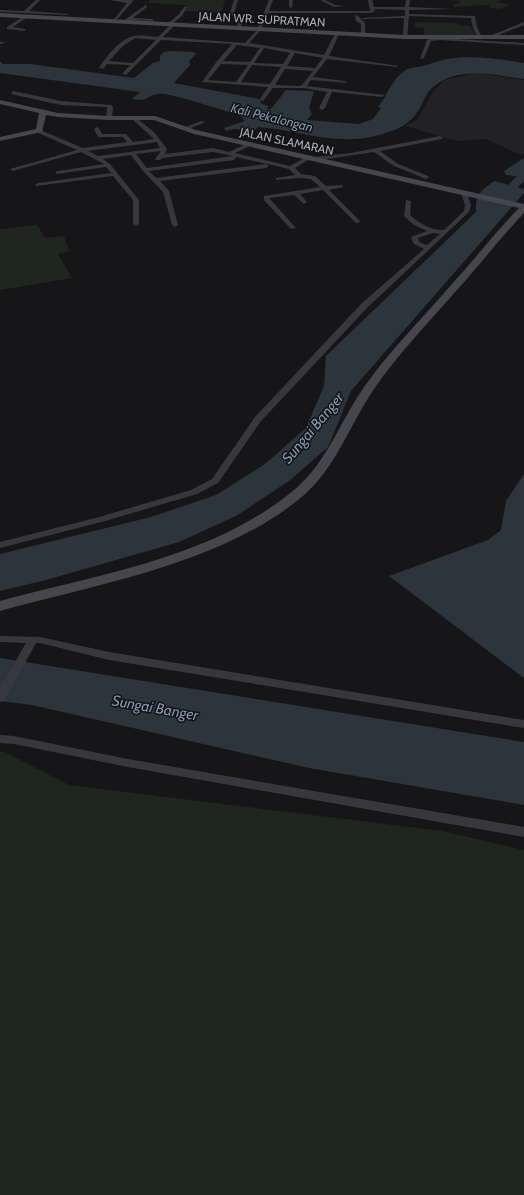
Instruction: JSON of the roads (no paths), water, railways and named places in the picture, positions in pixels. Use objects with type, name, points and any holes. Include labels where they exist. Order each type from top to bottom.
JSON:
[{"type":"street","points":[[23,30],[9,28],[38,0]]},
{"type":"street","points":[[112,0],[131,1]]},
{"type":"street","points":[[236,0],[232,13],[239,21],[240,29]]},
{"type":"street","points":[[246,44],[259,29],[271,0]]},
{"type":"street","points":[[291,0],[291,7]]},
{"type":"street","points":[[322,0],[334,6],[336,12]]},
{"type":"street","points":[[115,21],[131,1]]},
{"type":"street","points":[[357,15],[373,12],[371,4]]},
{"type":"street","points":[[407,4],[451,9]]},
{"type":"street","points":[[405,37],[407,4]]},
{"type":"street","points":[[363,5],[443,5]]},
{"type":"street","points":[[127,21],[146,6]]},
{"type":"street","points":[[267,10],[291,7],[350,6]]},
{"type":"street","points":[[124,74],[159,39],[169,24],[181,15],[185,7]]},
{"type":"street","points":[[267,10],[336,12],[357,15],[474,17],[475,27],[480,37]]},
{"type":"street","points":[[0,11],[25,14],[67,14]]},
{"type":"street","name":"JALAN WR. SUPRATMAN","points":[[0,16],[25,14],[363,36],[436,38],[524,37]]},
{"type":"street","points":[[357,15],[363,23],[363,36]]},
{"type":"street","points":[[127,21],[152,20]]},
{"type":"street","points":[[489,37],[524,23]]},
{"type":"street","points":[[303,87],[326,57],[337,34]]},
{"type":"street","points":[[101,68],[105,62],[131,38],[246,44],[357,62],[397,66]]},
{"type":"street","points":[[422,58],[429,40],[436,38],[524,44]]},
{"type":"street","points":[[198,86],[235,44]]},
{"type":"street","points":[[237,84],[264,47]]},
{"type":"street","points":[[262,99],[293,52]]},
{"type":"street","points":[[105,62],[134,64]]},
{"type":"street","points":[[219,62],[317,70]]},
{"type":"street","points":[[352,70],[357,62]]},
{"type":"street","points":[[310,78],[345,82]]},
{"type":"street","points":[[204,80],[237,84],[303,87],[382,95]]},
{"type":"street","points":[[322,108],[330,92],[326,90]]},
{"type":"street","points":[[13,93],[60,103],[110,106],[109,118]]},
{"type":"street","name":"JALAN SLAMARAN","points":[[0,102],[43,113],[109,118],[161,119],[184,129],[433,187],[522,206]]},
{"type":"street","points":[[38,131],[41,128],[43,113]]},
{"type":"street","points":[[134,118],[157,140],[164,150]]},
{"type":"street","points":[[184,129],[203,122]]},
{"type":"street","points":[[97,129],[100,136],[124,135],[131,143]]},
{"type":"street","points":[[0,139],[38,131],[57,137],[98,158],[108,165],[136,200],[136,224]]},
{"type":"street","points":[[291,168],[311,158],[376,150],[440,138]]},
{"type":"street","points":[[13,169],[82,150],[157,140]]},
{"type":"street","points":[[228,154],[248,144]]},
{"type":"street","points":[[98,158],[164,150]]},
{"type":"street","points":[[148,170],[161,156],[164,150]]},
{"type":"street","points":[[161,156],[211,150],[238,158],[291,168],[299,176]]},
{"type":"street","points":[[376,150],[396,165],[426,177]]},
{"type":"street","points":[[133,154],[168,195],[175,225]]},
{"type":"street","points":[[148,170],[238,158]]},
{"type":"street","points":[[58,173],[108,165]]},
{"type":"street","points":[[155,180],[274,165]]},
{"type":"street","points":[[38,185],[115,174]]},
{"type":"street","points":[[278,179],[299,176],[313,177],[358,222]]},
{"type":"street","points":[[293,228],[265,198],[341,186]]},
{"type":"street","points":[[296,193],[304,202]]},
{"type":"street","points":[[0,545],[102,519],[194,492],[215,481],[258,419],[364,306],[467,211],[467,194]]},
{"type":"street","points":[[408,201],[407,216],[424,229],[433,232]]},
{"type":"street","points":[[0,606],[160,564],[201,550],[255,522],[298,493],[324,466],[335,450],[352,414],[381,372],[522,206]]},
{"type":"street","points":[[428,248],[416,243],[414,237],[422,233],[446,232]]},
{"type":"street","points":[[0,639],[32,641],[109,656],[524,724]]},
{"type":"street","points":[[0,698],[32,641]]},
{"type":"street","points":[[0,739],[14,740],[128,763],[524,832]]},
{"type":"water","name":"Kali Pekalongan","points":[[164,52],[194,52],[196,54],[189,61],[190,65],[174,83],[262,100],[260,103],[268,106],[267,109],[271,109],[286,90],[314,91],[309,108],[312,114],[307,120],[359,124],[373,119],[381,108],[378,107],[392,84],[403,72],[411,68],[447,59],[476,57],[524,63],[524,79],[488,74],[463,74],[451,77],[431,89],[416,114],[402,126],[392,131],[364,138],[333,139],[258,127],[254,131],[234,129],[226,131],[224,128],[245,121],[239,115],[164,94],[158,94],[138,100],[132,99],[140,92],[0,73],[0,61],[3,64],[30,64],[134,78],[153,63],[160,61],[160,56]]},
{"type":"water","points":[[524,158],[524,177],[506,175],[504,171]]},
{"type":"water","points":[[494,181],[524,189],[524,193],[351,391],[328,447],[289,481],[236,516],[179,542],[46,580],[0,591],[0,554],[151,517],[216,495],[265,464],[306,428],[324,386],[326,356],[476,212],[478,197]]},
{"type":"water","points":[[524,474],[524,678],[389,576],[488,540],[501,530],[506,501]]},
{"type":"water","points":[[0,658],[524,742],[524,805],[309,768],[32,705],[0,701]]},
{"type":"waterway","name":"Sungai Banger","points":[[494,205],[524,175]]}]
